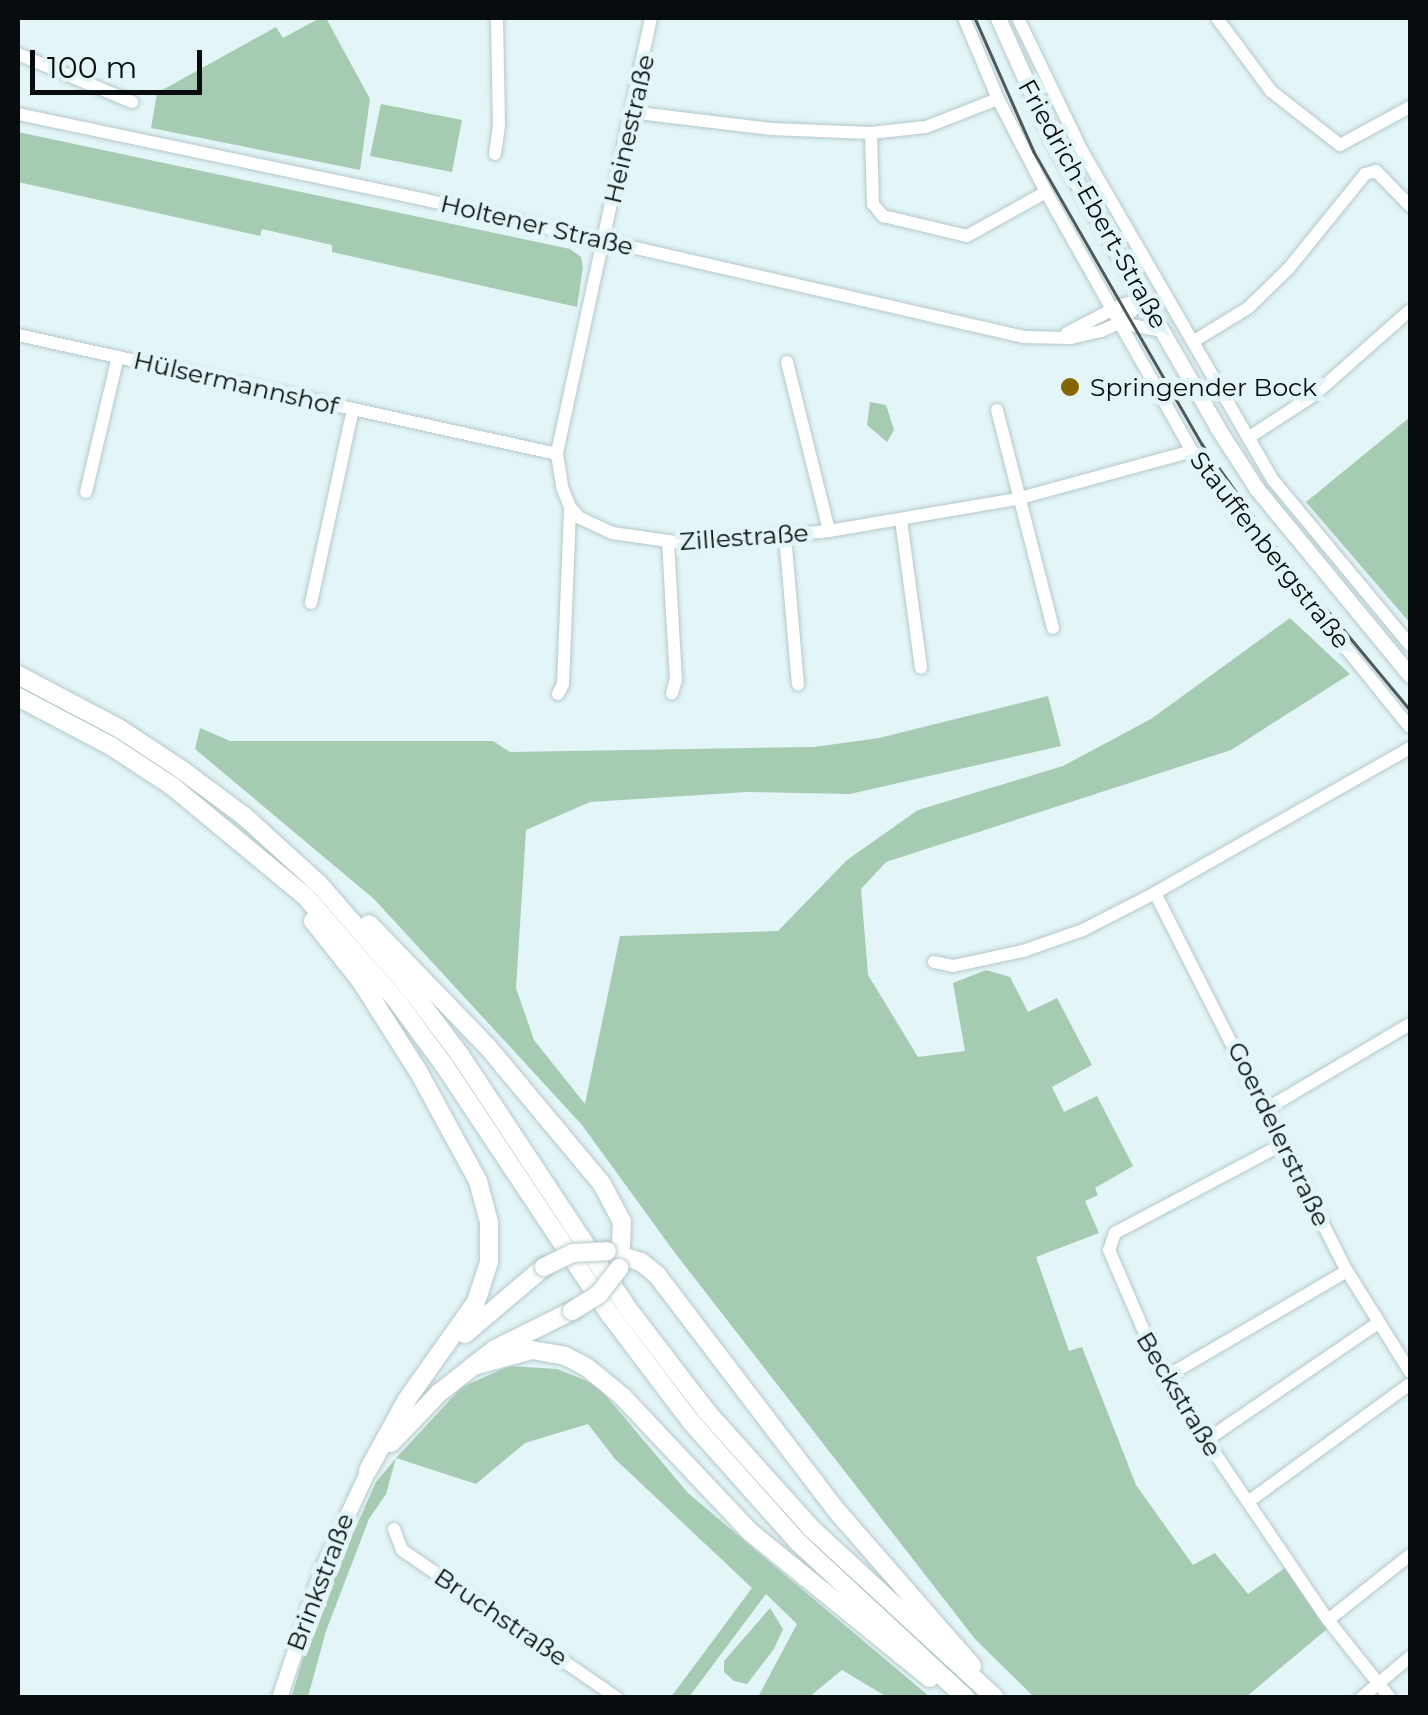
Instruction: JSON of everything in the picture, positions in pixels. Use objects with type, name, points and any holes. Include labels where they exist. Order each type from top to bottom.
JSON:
[{"type":"highway","points":[[18,676],[120,729],[182,770],[376,930],[545,1113],[614,1203],[622,1222],[616,1258],[599,1294],[510,1340],[473,1366],[418,1412],[368,1470]]},
{"type":"highway","points":[[18,697],[111,746],[172,786],[305,896],[396,1000],[611,1316],[692,1423],[799,1543],[963,1698]]},
{"type":"highway","points":[[262,858],[360,980],[418,1072],[478,1181],[490,1222],[489,1262],[476,1302],[406,1401],[368,1470]]},
{"type":"highway","points":[[319,884],[401,976],[450,1042],[626,1306],[707,1412],[812,1530],[996,1698]]},
{"type":"highway","points":[[442,1355],[544,1266],[573,1253],[641,1262],[673,1293],[836,1510],[996,1698]]},
{"type":"highway","points":[[473,1366],[532,1350],[565,1356],[586,1366],[622,1396],[717,1500],[781,1560],[912,1667],[963,1698]]},
{"type":"main road","name":"Friedrich-Ebert-Straße","points":[[998,18],[1054,144],[1257,490],[1410,675]]},
{"type":"main road","name":"Brinkstraße","points":[[279,1698],[321,1571],[368,1470]]},
{"type":"street","points":[[494,154],[500,125],[497,18]]},
{"type":"street","name":"Heinestraße","points":[[604,241],[652,18]]},
{"type":"street","name":"Stauffenbergstraße","points":[[964,18],[998,100],[1046,192],[1118,313],[1192,451],[1234,510],[1410,728]]},
{"type":"street","name":"Friedrich-Ebert-Straße","points":[[1018,18],[1081,149],[1248,438],[1296,509],[1410,645]]},
{"type":"street","points":[[1217,18],[1270,91],[1340,145],[1410,107]]},
{"type":"street","points":[[18,54],[132,102]]},
{"type":"street","points":[[630,112],[771,129],[871,133],[926,127],[998,100]]},
{"type":"street","name":"Holtener Straße","points":[[18,114],[1024,337],[1086,336],[1144,299]]},
{"type":"street","points":[[871,133],[873,204],[883,216],[967,236],[1046,192]]},
{"type":"street","points":[[1194,341],[1248,308],[1289,268],[1365,174],[1376,172],[1410,206]]},
{"type":"street","points":[[558,694],[563,684],[570,507],[557,454],[604,241]]},
{"type":"street","points":[[1118,313],[1134,282]]},
{"type":"street","points":[[1248,438],[1314,395],[1410,310]]},
{"type":"street","name":"Holtener Straße","points":[[1118,313],[1162,330]]},
{"type":"street","name":"Hülsermannshof","points":[[18,335],[557,454]]},
{"type":"street","name":"Hülsermannshof","points":[[86,492],[118,356]]},
{"type":"street","points":[[787,362],[828,531]]},
{"type":"street","name":"Hülsermannshof","points":[[311,603],[353,410]]},
{"type":"street","points":[[997,410],[1052,628]]},
{"type":"street","name":"Zillestraße","points":[[570,507],[591,526],[668,542],[720,543],[828,531],[1017,499],[1192,451]]},
{"type":"street","points":[[901,520],[921,668]]},
{"type":"street","points":[[785,536],[798,684]]},
{"type":"street","points":[[668,542],[676,680],[672,694]]},
{"type":"street","points":[[934,962],[954,966],[1023,951],[1083,930],[1410,748]]},
{"type":"street","name":"Goerdelerstraße","points":[[1154,893],[1268,1108],[1347,1272],[1410,1372]]},
{"type":"street","points":[[1268,1108],[1410,1024]]},
{"type":"street","name":"Beckstraße","points":[[1283,1144],[1115,1233],[1109,1241],[1135,1319],[1164,1378],[1328,1620],[1390,1698]]},
{"type":"street","points":[[1164,1378],[1347,1272]]},
{"type":"street","points":[[1205,1441],[1378,1323]]},
{"type":"street","points":[[1248,1502],[1410,1384]]},
{"type":"street","name":"Bruchstraße","points":[[394,1530],[402,1550],[617,1698]]},
{"type":"street","points":[[1328,1620],[1410,1556]]},
{"type":"street","points":[[1361,1698],[1410,1657]]},
{"type":"green space","points":[[326,18],[370,99],[360,170],[151,128],[157,93],[276,27],[283,38]]},
{"type":"green space","points":[[381,104],[462,120],[452,172],[370,156]]},
{"type":"green space","points":[[18,132],[570,249],[581,257],[583,267],[577,307],[332,252],[332,245],[262,229],[260,236],[18,182]]},
{"type":"green space","points":[[870,402],[886,405],[894,430],[887,442],[867,425]]},
{"type":"green space","points":[[1410,417],[1410,623],[1306,502]]},
{"type":"green space","points":[[1290,618],[1350,674],[1231,750],[886,862],[861,889],[868,975],[918,1057],[965,1051],[953,983],[986,970],[1010,977],[1028,1012],[1057,998],[1092,1065],[1052,1087],[1064,1112],[1097,1096],[1133,1166],[1095,1188],[1098,1195],[1085,1201],[1099,1233],[1036,1257],[1069,1351],[1082,1347],[1136,1485],[1193,1565],[1215,1553],[1248,1594],[1285,1568],[1327,1629],[1246,1697],[1034,1697],[975,1639],[675,1253],[582,1125],[374,899],[195,749],[200,728],[230,741],[493,741],[510,752],[814,747],[879,738],[1048,696],[1061,746],[850,794],[747,792],[590,802],[526,830],[516,988],[534,1040],[585,1104],[620,936],[778,931],[847,860],[918,810],[1063,766],[1151,719]]},
{"type":"green space","points":[[509,1366],[557,1369],[597,1385],[688,1493],[930,1697],[887,1697],[842,1670],[809,1697],[758,1697],[797,1624],[766,1594],[689,1697],[671,1697],[752,1588],[615,1459],[588,1424],[525,1443],[476,1484],[396,1458],[462,1387]]},
{"type":"green space","points":[[396,1458],[386,1494],[369,1519],[326,1631],[308,1697],[291,1698],[315,1619],[376,1482]]},
{"type":"green space","points":[[770,1608],[783,1629],[774,1649],[747,1684],[734,1681],[724,1672],[724,1661]]},
{"type":"tram line","points":[[975,18],[1034,152],[1202,444],[1279,552],[1410,710]]},
{"type":"place","name":"Springender Bock","points":[[1070,387]]}]
